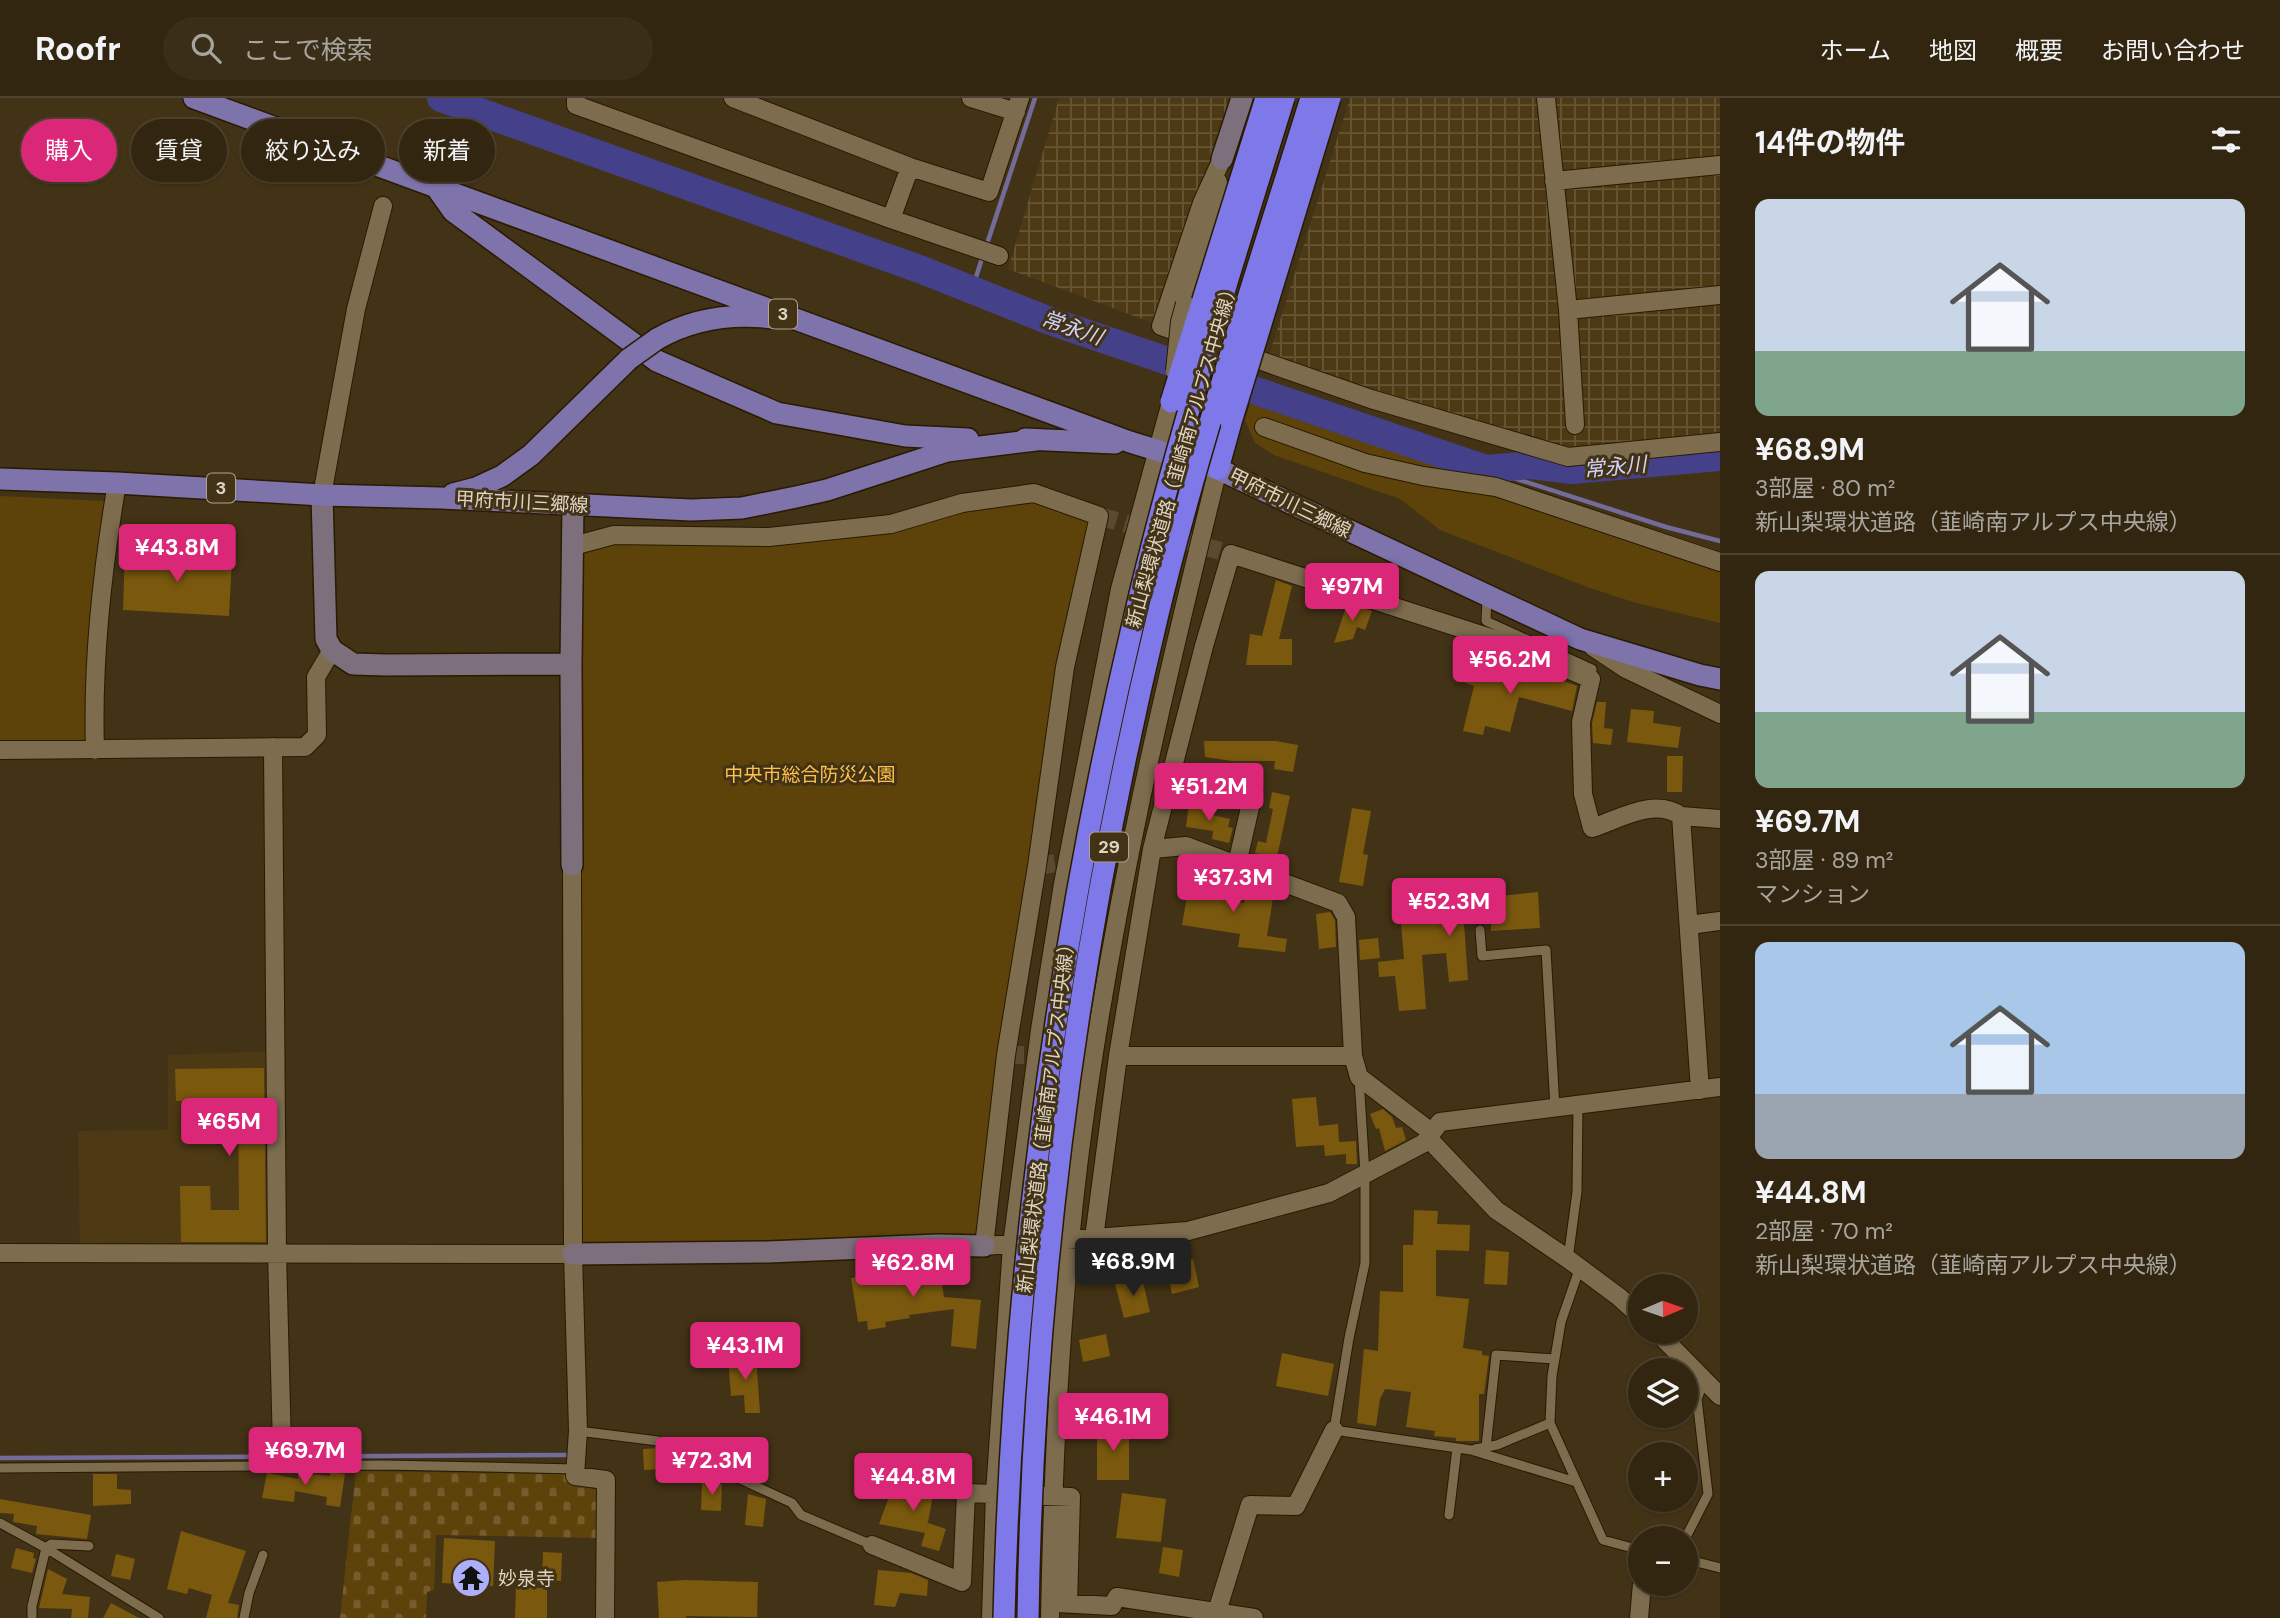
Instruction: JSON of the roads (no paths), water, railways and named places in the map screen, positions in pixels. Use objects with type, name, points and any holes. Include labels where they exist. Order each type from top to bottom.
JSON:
[{"type":"highway","points":[[1171,402],[1266,98]]},
{"type":"highway","name":"新山梨環状道路（韮崎南アルプス中央線）","points":[[1004,1618],[1010,1465],[1026,1257],[1053,1035],[1079,881],[1117,693],[1161,511],[1185,421],[1284,98]]},
{"type":"highway","name":"新山梨環状道路（韮崎南アルプス中央線）","points":[[1028,1618],[1031,1473],[1049,1262],[1076,1035],[1094,927],[1137,709],[1182,522],[1311,98]]},
{"type":"highway","points":[[1218,469],[1330,98]]},
{"type":"main road","name":"甲府市川三郷線","points":[[194,98],[1130,442],[1218,469],[1580,639],[1700,675],[1720,678]]},
{"type":"main road","name":"甲府市川三郷線","points":[[436,187],[453,211],[657,361],[777,413],[905,436],[1130,442]]},
{"type":"main road","points":[[441,498],[493,480],[531,456],[629,359],[678,327],[713,319],[755,316],[803,321]]},
{"type":"main road","name":"甲府市川三郷線","points":[[0,479],[691,510],[742,508],[827,490],[947,452],[1036,440]]},
{"type":"street","points":[[576,98],[576,105],[999,256]]},
{"type":"street","points":[[736,98],[910,167],[989,192],[1018,105],[971,98]]},
{"type":"street","points":[[1242,98],[1222,159],[1202,203],[1161,326],[1371,399],[1568,457],[1720,442]]},
{"type":"street","points":[[1546,98],[1568,310],[1575,425]]},
{"type":"street","points":[[991,1618],[995,1493],[1012,1245],[1040,1030],[1063,884],[1120,589],[1171,402],[1180,322],[1213,219],[1222,159]]},
{"type":"street","points":[[1554,181],[1720,165]]},
{"type":"street","points":[[891,219],[910,167]]},
{"type":"street","points":[[383,205],[356,309],[322,495],[326,639],[332,650],[353,664],[571,664]]},
{"type":"street","points":[[1568,310],[1720,295]]},
{"type":"street","points":[[1264,427],[1365,463],[1496,488],[1720,562]]},
{"type":"street","points":[[1218,469],[1149,757],[1113,939],[1083,1127],[1057,1396],[1054,1496],[1056,1608],[1112,1606],[1117,1597],[1215,1615],[1254,1618]]},
{"type":"street","points":[[95,750],[94,705],[100,605],[117,483]]},
{"type":"street","points":[[573,546],[614,535],[769,537],[891,524],[962,503],[1034,493],[1099,516],[1065,667],[1037,866],[1006,1055],[984,1246]]},
{"type":"street","points":[[573,504],[573,1254],[578,1431],[575,1476],[606,1480],[605,1618]]},
{"type":"street","points":[[1094,1238],[1118,1056],[1152,849],[1204,646],[1231,554],[1500,641],[1591,679],[1581,722],[1583,794],[1592,828],[1653,807],[1672,809],[1681,816],[1720,820]]},
{"type":"street","points":[[1580,639],[1626,669],[1720,714]]},
{"type":"street","points":[[0,750],[305,747],[317,735],[316,677],[332,650]]},
{"type":"street","points":[[273,747],[282,1447]]},
{"type":"street","points":[[1237,864],[1254,790]]},
{"type":"street","points":[[1681,816],[1700,1090]]},
{"type":"street","points":[[1152,849],[1186,846],[1338,903],[1346,917],[1353,1056],[1359,1077],[1430,1135],[1496,1210],[1574,1263],[1628,1306]]},
{"type":"street","points":[[1689,925],[1720,921]]},
{"type":"street","points":[[1118,1056],[1353,1056]]},
{"type":"street","points":[[0,1253],[80,1255],[278,1252],[768,1252],[938,1245],[1012,1245],[1188,1231],[1329,1193],[1424,1143],[1440,1122],[1720,1087]]},
{"type":"street","points":[[1669,1344],[1720,1396]]},
{"type":"street","points":[[1215,1615],[1251,1505],[1296,1506],[1334,1430]]},
{"type":"street","points":[[872,1545],[962,1582],[966,1493],[1054,1496]]},
{"type":"street","points":[[1639,1618],[1641,1596]]},
{"type":"lane","points":[[1487,597],[1486,621],[1592,668],[1591,679]]},
{"type":"lane","points":[[1480,930],[1482,956],[1546,950],[1555,1108]]},
{"type":"lane","points":[[1359,1077],[1365,1174],[1366,1263],[1349,1338],[1334,1430],[1471,1450],[1576,1482]]},
{"type":"lane","points":[[1578,1105],[1574,1263],[1555,1359],[1550,1423],[1603,1540],[1628,1547]]},
{"type":"lane","points":[[1486,1447],[1496,1355],[1555,1359]]},
{"type":"lane","points":[[1692,1526],[1708,1494],[1697,1399],[1704,1381]]},
{"type":"lane","points":[[1471,1450],[1550,1423]]},
{"type":"lane","points":[[578,1431],[658,1441],[792,1503],[801,1515],[872,1545]]},
{"type":"lane","points":[[1449,1516],[1457,1448]]},
{"type":"lane","points":[[0,1468],[385,1465],[576,1469]]},
{"type":"lane","points":[[0,1523],[46,1548],[159,1618]]},
{"type":"lane","points":[[32,1618],[32,1606],[46,1548],[51,1544],[89,1546]]},
{"type":"lane","points":[[244,1618],[249,1593],[263,1555]]},
{"type":"lane","points":[[1698,1562],[1720,1568]]},
{"type":"waterway","name":"常永川","points":[[441,98],[922,270],[1050,321],[1486,469],[1531,465],[1572,470],[1720,457]]},
{"type":"waterway","points":[[986,247],[1035,98]]},
{"type":"waterway","points":[[972,290],[983,255]]},
{"type":"waterway","points":[[1486,469],[1666,527],[1720,541]]},
{"type":"waterway","points":[[0,1458],[566,1455]]},
{"type":"tunnel","points":[[1099,516],[1231,554]]},
{"type":"tunnel","points":[[1037,866],[1152,849]]},
{"type":"tunnel","points":[[1006,1055],[1051,1055]]},
{"type":"place","name":"妙泉寺","points":[[471,1578]]},
{"type":"park label","name":"中央市総合防災公園","points":[[810,774]]}]
